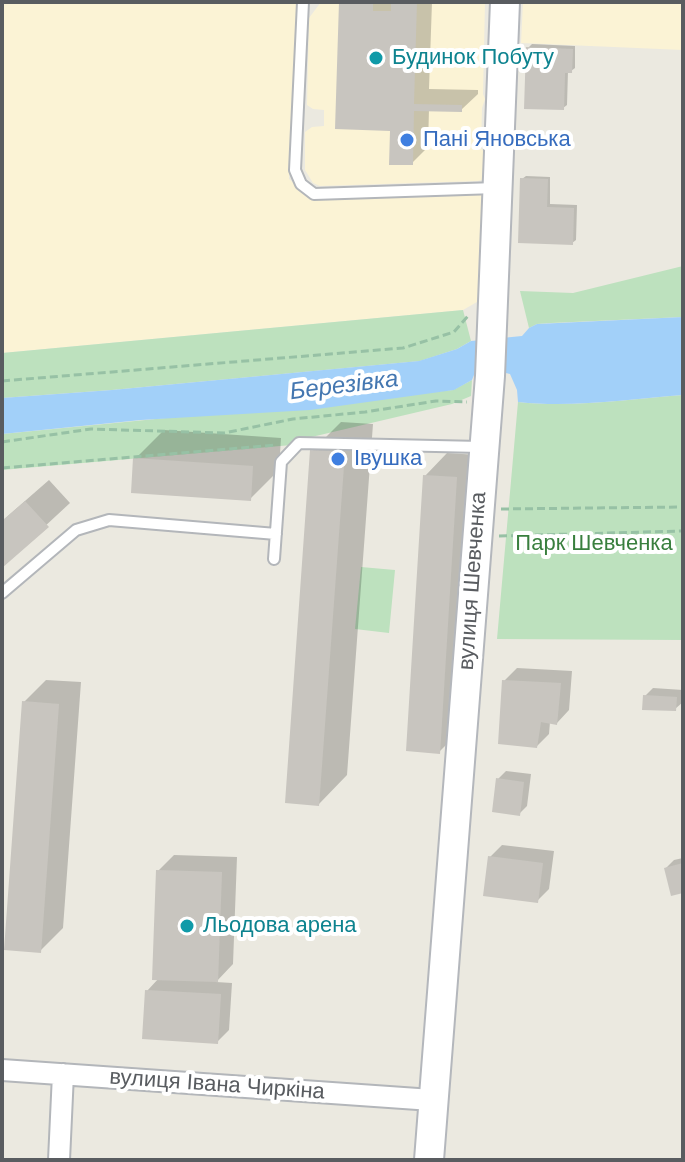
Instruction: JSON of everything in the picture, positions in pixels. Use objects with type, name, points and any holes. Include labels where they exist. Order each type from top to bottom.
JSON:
[{"type":"main road","name":"вулиця Шевченка","points":[[429,1160],[490,376],[481,310],[497,188],[505,2]]},
{"type":"street","name":"вулиця Івана Чиркіна","points":[[2,1070],[432,1100]]},
{"type":"street","points":[[59,1160],[63,1074]]},
{"type":"lane","points":[[303,2],[295,170],[301,184],[314,194],[497,188]]},
{"type":"lane","points":[[274,559],[281,462],[299,443],[483,448]]},
{"type":"lane","points":[[2,593],[76,530],[109,520],[276,534]]},
{"type":"path","points":[[2,381],[403,348],[454,332],[481,310]]},
{"type":"path","points":[[2,442],[91,429],[224,433],[293,419],[436,401],[470,402]]},
{"type":"path","points":[[2,468],[299,443]]},
{"type":"path","points":[[493,510],[683,507]]},
{"type":"path","points":[[491,537],[683,531]]},
{"type":"shaded area","points":[[2,2],[297,2],[289,179],[314,200],[487,194],[484,298],[463,310],[2,353]]},
{"type":"shaded area","points":[[321,2],[485,2],[485,99],[481,148],[488,159],[488,178],[478,181],[320,186],[313,183],[305,170],[305,132],[312,127],[324,126],[324,110],[307,105],[309,18]]},
{"type":"shaded area","points":[[523,2],[683,2],[683,50],[521,43]]},
{"type":"green space","points":[[683,266],[683,317],[537,324],[529,328],[520,291],[573,293]]},
{"type":"green space","points":[[463,310],[471,341],[420,361],[2,398],[2,353]]},
{"type":"green space","points":[[472,380],[471,396],[452,404],[303,439],[292,445],[2,470],[2,434],[453,390]]},
{"type":"green space","name":"Парк Шевченка","points":[[683,395],[683,640],[497,639],[518,402],[580,403]]},
{"type":"green space","points":[[361,567],[395,570],[389,633],[355,629]]},
{"type":"water","name":"Березівка","points":[[683,317],[683,395],[580,403],[518,402],[510,374],[487,371],[474,375],[472,380],[454,390],[310,410],[141,420],[2,434],[2,398],[419,361],[457,349],[471,341],[522,336],[537,324]]},
{"type":"building","name":"Будинок Побуту","points":[[339,2],[373,2],[373,11],[391,11],[391,2],[417,2],[414,104],[462,105],[462,112],[414,111],[413,165],[389,165],[390,131],[335,129]]},
{"type":"building","points":[[526,47],[573,49],[572,73],[565,73],[564,110],[524,109]]},
{"type":"building","points":[[520,178],[548,179],[547,207],[574,208],[573,245],[518,243]]},
{"type":"building","points":[[310,450],[345,452],[319,806],[285,803]]},
{"type":"building","points":[[133,458],[253,466],[251,501],[131,493]]},
{"type":"building","points":[[423,475],[457,477],[440,754],[406,751]]},
{"type":"building","points":[[25,501],[49,527],[2,568],[2,521]]},
{"type":"building","points":[[502,680],[561,683],[557,725],[541,722],[537,748],[498,744]]},
{"type":"building","points":[[643,695],[677,697],[676,711],[642,710]]},
{"type":"building","points":[[22,701],[59,704],[41,953],[4,950]]},
{"type":"building","points":[[496,778],[524,782],[520,816],[492,812]]},
{"type":"building","points":[[488,856],[543,863],[538,903],[483,896]]},
{"type":"building","points":[[683,863],[683,893],[671,896],[664,868]]},
{"type":"building","name":"Льодова арена","points":[[156,870],[222,872],[218,982],[152,980]]},
{"type":"building","points":[[145,990],[221,994],[218,1044],[142,1039]]},
{"type":"place","name":"Будинок Побуту","points":[[376,58]]},
{"type":"place","name":"Пані Яновська","points":[[407,140]]},
{"type":"place","name":"Івушка","points":[[338,459]]},
{"type":"place","name":"Льодова арена","points":[[187,926]]}]
